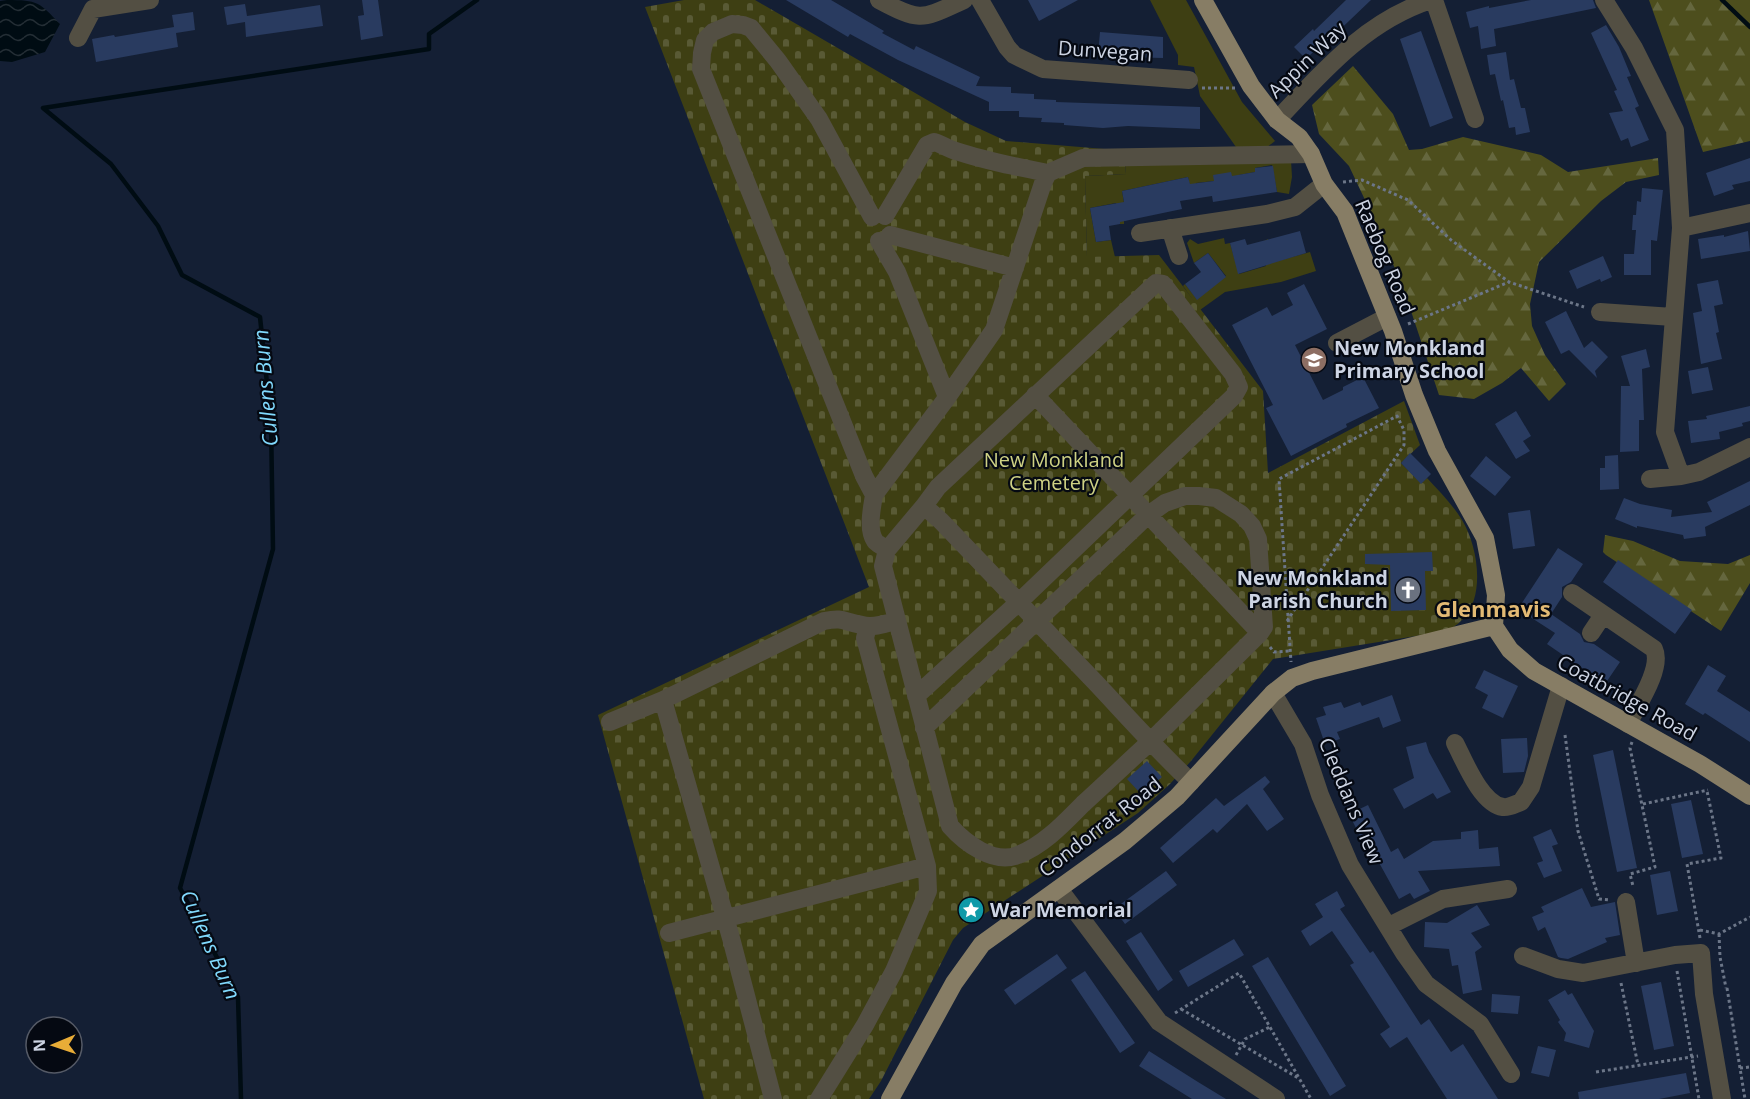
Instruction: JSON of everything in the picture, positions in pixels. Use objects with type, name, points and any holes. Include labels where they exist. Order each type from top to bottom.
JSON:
[{"type":"main road","name":"Raebog Road","points":[[1203,0],[1251,86],[1277,120],[1299,136],[1311,153],[1324,184],[1345,212],[1437,451],[1485,538],[1497,596],[1494,626]]},
{"type":"main road","name":"Condorrat Road","points":[[890,1099],[954,983],[982,944],[1125,841],[1191,782],[1273,693],[1292,678],[1494,626]]},
{"type":"main road","name":"Coatbridge Road","points":[[1494,626],[1510,650],[1534,671],[1700,764],[1750,796]]},
{"type":"street","points":[[78,38],[86,5],[150,0]]},
{"type":"street","points":[[879,0],[908,15],[918,16],[929,15],[964,0]]},
{"type":"street","name":"Dunvegan","points":[[980,0],[1006,47],[1014,55],[1043,69],[1189,80]]},
{"type":"street","points":[[1433,0],[1475,119]]},
{"type":"street","name":"Appin Way","points":[[1277,120],[1329,64],[1375,27],[1407,8],[1433,0]]},
{"type":"street","points":[[1604,0],[1634,48],[1675,130],[1681,228],[1665,432],[1682,476]]},
{"type":"street","points":[[874,495],[864,476],[701,69],[705,40],[712,32],[732,24],[743,24],[751,28],[778,60],[819,119],[879,217]]},
{"type":"street","points":[[1015,268],[885,238],[871,238],[867,230],[868,222],[879,217],[927,145],[934,142],[952,150],[1005,165],[1048,173],[1083,158],[1311,153]]},
{"type":"street","points":[[887,550],[875,541],[871,528],[874,495],[994,330],[1042,183],[1048,173]]},
{"type":"street","points":[[1140,233],[1267,214],[1295,207],[1324,184]]},
{"type":"street","points":[[1681,228],[1750,213]]},
{"type":"street","points":[[1170,228],[1179,256]]},
{"type":"street","points":[[885,238],[947,397]]},
{"type":"street","points":[[916,696],[1019,602],[1234,396],[1239,387],[1233,374],[1163,284],[1156,283],[1143,293],[938,487],[887,550],[883,566],[896,621],[916,696],[924,728],[950,826],[972,846],[999,857],[1017,856],[1047,839],[1150,741],[1264,627],[1258,539],[1252,526],[1241,514],[1216,498],[1185,496],[1165,503],[1148,515],[924,728]]},
{"type":"street","points":[[1600,312],[1673,317]]},
{"type":"street","points":[[1337,343],[1390,324]]},
{"type":"street","points":[[1035,395],[1260,633]]},
{"type":"street","points":[[1650,479],[1699,472],[1750,447]]},
{"type":"street","points":[[924,506],[1191,782]]},
{"type":"street","points":[[1572,593],[1654,649],[1656,668],[1628,724]]},
{"type":"street","points":[[1591,633],[1603,615]]},
{"type":"street","points":[[610,722],[663,700],[824,621],[839,618],[868,626],[896,621]]},
{"type":"street","points":[[819,1099],[865,1025],[894,971],[928,891],[927,866],[865,638],[868,626]]},
{"type":"street","points":[[1455,742],[1485,796],[1494,804],[1504,807],[1521,802],[1530,787],[1561,686]]},
{"type":"street","name":"Cleddans View","points":[[1273,693],[1303,744],[1320,795],[1350,865],[1404,953],[1426,984],[1480,1024],[1511,1074]]},
{"type":"street","points":[[663,700],[725,918],[773,1099]]},
{"type":"street","points":[[669,933],[927,866]]},
{"type":"street","points":[[1059,889],[1159,1022],[1276,1099]]},
{"type":"street","points":[[1389,926],[1443,899],[1508,889]]},
{"type":"street","points":[[1626,902],[1628,964]]},
{"type":"street","points":[[1523,956],[1558,969],[1583,973],[1675,955],[1701,953],[1704,994],[1722,1099]]},
{"type":"path","points":[[1189,80],[1193,87],[1233,89],[1251,86]]},
{"type":"path","points":[[1324,184],[1362,180],[1408,200],[1451,240],[1509,282],[1600,312]]},
{"type":"path","points":[[1390,324],[1509,282]]},
{"type":"path","points":[[1287,621],[1404,445],[1404,430],[1397,416],[1279,479],[1287,621],[1292,678]]},
{"type":"path","points":[[1565,731],[1565,749],[1578,831],[1599,899],[1626,902],[1635,895],[1630,874],[1655,867],[1630,748]]},
{"type":"path","points":[[1642,804],[1707,791],[1721,858],[1687,864],[1700,930],[1701,953]]},
{"type":"path","points":[[1700,930],[1719,934],[1750,917]]},
{"type":"path","points":[[1675,955],[1699,1099]]},
{"type":"path","points":[[1628,964],[1638,1065]]},
{"type":"path","points":[[1159,1022],[1239,973],[1311,1099]]},
{"type":"path","points":[[1727,988],[1745,1099]]},
{"type":"path","points":[[1181,1009],[1301,1080]]},
{"type":"path","points":[[1228,1069],[1245,1039],[1270,1027]]},
{"type":"path","points":[[1596,1072],[1698,1056]]},
{"type":"green space","name":"New Monkland Cemetery","points":[[684,0],[755,0],[965,122],[1006,141],[1117,150],[1125,164],[1126,174],[1085,176],[1087,257],[1159,255],[1263,391],[1268,473],[1404,401],[1420,445],[1401,463],[1421,483],[1427,478],[1446,498],[1468,531],[1475,557],[1477,585],[1474,598],[1470,610],[1454,626],[1447,631],[1273,659],[1191,761],[1138,813],[963,928],[953,940],[881,1081],[869,1099],[704,1099],[598,715],[869,587],[645,7]]},
{"type":"green space","points":[[1150,0],[1186,0],[1242,102],[1275,141],[1266,148],[1236,147],[1200,96],[1194,67],[1178,65],[1178,55]]},
{"type":"green space","points":[[1649,0],[1750,0],[1750,141],[1703,152]]},
{"type":"green space","points":[[1353,66],[1393,114],[1409,150],[1422,149],[1463,137],[1541,155],[1568,172],[1658,158],[1659,175],[1626,182],[1601,201],[1539,262],[1530,304],[1532,326],[1545,355],[1566,384],[1549,401],[1521,368],[1502,383],[1474,399],[1439,395],[1404,290],[1374,219],[1349,166],[1319,134],[1312,105]]},
{"type":"green space","points":[[1291,160],[1292,177],[1289,194],[1277,192],[1272,165],[1255,168],[1255,172],[1239,175],[1241,193],[1214,181],[1196,183],[1192,196],[1188,177],[1122,191],[1127,220],[1124,224],[1120,224],[1116,203],[1090,208],[1096,242],[1111,240],[1115,257],[1087,258],[1085,176],[1126,174],[1125,164]]},
{"type":"green space","points":[[1224,238],[1225,244],[1230,243],[1239,274],[1266,266],[1261,247],[1265,246],[1264,241],[1268,239],[1274,262],[1310,252],[1316,271],[1281,282],[1225,292],[1200,310],[1183,286],[1185,284],[1197,299],[1226,276],[1208,253],[1194,263],[1187,243],[1190,239],[1198,244]]},
{"type":"green space","points":[[1605,535],[1633,541],[1680,561],[1728,564],[1750,555],[1750,583],[1721,631],[1606,555],[1603,552]]},
{"type":"water","points":[[0,1],[37,4],[60,24],[45,52],[12,62],[0,61]]},
{"type":"building","points":[[362,0],[378,0],[383,36],[361,40],[358,16],[364,15]]},
{"type":"building","points":[[786,0],[831,0],[884,31],[882,33],[914,50],[916,46],[980,77],[976,86],[1011,87],[1011,93],[1034,94],[1034,99],[1056,100],[1056,102],[1200,107],[1200,129],[1128,126],[1103,128],[1064,125],[1064,123],[1041,122],[1042,118],[1019,117],[1019,111],[989,111],[989,102],[898,60],[850,34],[848,37]]},
{"type":"building","points":[[1028,0],[1078,0],[1039,21]]},
{"type":"building","points":[[1346,0],[1371,0],[1328,41],[1327,39],[1309,56],[1306,53],[1303,56],[1294,47]]},
{"type":"building","points":[[1531,0],[1593,0],[1596,8],[1494,29],[1496,46],[1481,49],[1478,26],[1470,28],[1466,12]]},
{"type":"building","points":[[245,4],[247,16],[320,5],[323,26],[246,37],[245,22],[227,25],[224,7]]},
{"type":"building","points":[[193,12],[195,30],[176,33],[178,47],[96,62],[92,39],[174,27],[172,15]]},
{"type":"building","points":[[1606,25],[1619,47],[1631,76],[1627,77],[1639,106],[1635,108],[1649,140],[1631,147],[1628,138],[1621,141],[1609,113],[1623,111],[1614,91],[1617,90],[1591,33]]},
{"type":"building","points":[[1421,31],[1453,118],[1430,127],[1400,39]]},
{"type":"building","points":[[1100,32],[1163,37],[1163,58],[1098,54]]},
{"type":"building","points":[[1506,52],[1510,80],[1514,79],[1521,108],[1525,108],[1530,132],[1516,135],[1515,127],[1509,128],[1495,74],[1490,75],[1487,55]]},
{"type":"building","points":[[1750,158],[1750,181],[1732,185],[1734,189],[1714,196],[1706,173]]},
{"type":"building","points":[[1273,166],[1277,192],[1213,202],[1212,196],[1180,201],[1182,209],[1109,226],[1111,240],[1096,242],[1090,208],[1124,202],[1122,191],[1188,177],[1190,184],[1214,181],[1213,175],[1231,172],[1232,176],[1255,172],[1255,168]]},
{"type":"building","points":[[1642,188],[1663,190],[1657,241],[1651,240],[1651,275],[1624,275],[1624,254],[1634,254],[1636,230],[1632,230],[1633,215],[1636,215],[1637,201],[1641,202]]},
{"type":"building","points":[[1300,231],[1306,253],[1238,274],[1230,243],[1245,239],[1247,245]]},
{"type":"building","points":[[1748,231],[1750,251],[1701,259],[1698,239],[1724,235],[1724,237]]},
{"type":"building","points":[[1208,253],[1226,277],[1197,300],[1185,284],[1201,272],[1194,263]]},
{"type":"building","points":[[1603,256],[1612,277],[1601,282],[1600,279],[1577,289],[1569,271]]},
{"type":"building","points":[[1718,280],[1723,304],[1714,306],[1719,332],[1716,333],[1722,359],[1701,364],[1693,313],[1702,311],[1697,284]]},
{"type":"building","points":[[1304,284],[1327,329],[1295,345],[1323,400],[1363,377],[1379,408],[1291,456],[1266,408],[1273,405],[1232,325],[1267,307],[1272,316],[1293,305],[1287,293]]},
{"type":"building","points":[[1566,311],[1584,348],[1592,341],[1608,357],[1595,371],[1597,378],[1569,350],[1561,354],[1545,322]]},
{"type":"building","points":[[1646,349],[1650,367],[1642,369],[1644,420],[1639,420],[1639,451],[1620,452],[1621,386],[1630,386],[1621,356]]},
{"type":"building","points":[[1708,367],[1713,390],[1692,394],[1688,371]]},
{"type":"building","points":[[1750,406],[1750,421],[1742,423],[1743,426],[1719,432],[1720,439],[1691,443],[1688,421],[1707,419],[1706,416]]},
{"type":"building","points":[[1516,411],[1531,436],[1523,441],[1530,451],[1516,459],[1495,424]]},
{"type":"building","points":[[1410,453],[1431,474],[1421,484],[1401,463]]},
{"type":"building","points":[[1618,455],[1619,489],[1600,490],[1600,468],[1605,468],[1605,456]]},
{"type":"building","points":[[1486,456],[1511,477],[1495,496],[1470,476]]},
{"type":"building","points":[[1750,481],[1750,505],[1705,527],[1706,536],[1684,539],[1683,535],[1637,526],[1637,528],[1615,519],[1624,498],[1640,504],[1672,510],[1671,517],[1712,512],[1707,502]]},
{"type":"building","points":[[1530,510],[1535,546],[1513,549],[1508,513]]},
{"type":"building","points":[[1558,548],[1583,564],[1571,582],[1562,587],[1562,597],[1551,614],[1580,634],[1584,642],[1594,644],[1620,662],[1605,684],[1547,644],[1555,633],[1518,609]]},
{"type":"building","name":"New Monkland Parish Church","points":[[1432,552],[1433,571],[1425,571],[1426,610],[1391,611],[1390,565],[1365,564],[1365,554]]},
{"type":"building","points":[[1618,560],[1692,610],[1675,634],[1603,582]]},
{"type":"building","points":[[1708,665],[1726,676],[1717,691],[1750,712],[1750,742],[1705,713],[1703,715],[1685,704]]},
{"type":"building","points":[[1484,670],[1518,686],[1503,718],[1482,708],[1488,695],[1475,688]]},
{"type":"building","points":[[1392,695],[1401,721],[1383,728],[1379,717],[1337,732],[1340,739],[1325,744],[1316,718],[1326,715],[1323,707],[1341,702],[1344,708],[1360,702],[1362,706]]},
{"type":"building","points":[[1527,738],[1528,756],[1524,772],[1503,773],[1501,739]]},
{"type":"building","points":[[1426,742],[1451,792],[1437,799],[1433,793],[1404,809],[1393,789],[1414,778],[1406,747]]},
{"type":"building","points":[[1613,750],[1637,868],[1617,872],[1593,755]]},
{"type":"building","points":[[1147,761],[1162,777],[1142,795],[1127,779]]},
{"type":"building","points":[[1265,776],[1270,782],[1263,789],[1284,819],[1267,831],[1247,804],[1217,833],[1213,829],[1173,863],[1160,848],[1216,798],[1224,806]]},
{"type":"building","points":[[1691,800],[1703,854],[1682,858],[1671,804]]},
{"type":"building","points":[[1368,805],[1391,852],[1398,848],[1404,859],[1433,841],[1461,839],[1461,832],[1478,830],[1479,849],[1498,847],[1500,866],[1418,871],[1430,891],[1414,899],[1410,893],[1399,899],[1371,848],[1367,850],[1349,814]]},
{"type":"building","points":[[1551,829],[1558,844],[1552,846],[1562,871],[1544,878],[1537,863],[1543,861],[1533,837]]},
{"type":"building","points":[[1166,871],[1177,885],[1125,924],[1114,909]]},
{"type":"building","points":[[1670,871],[1678,911],[1657,915],[1650,875]]},
{"type":"building","points":[[1582,888],[1591,907],[1615,902],[1620,935],[1605,938],[1607,942],[1568,959],[1561,958],[1558,957],[1545,927],[1538,931],[1532,917],[1544,912],[1541,907]]},
{"type":"building","points":[[1337,891],[1345,906],[1340,909],[1370,953],[1373,951],[1421,1025],[1429,1019],[1451,1052],[1463,1044],[1498,1099],[1447,1099],[1407,1037],[1390,1048],[1380,1034],[1390,1027],[1350,965],[1354,963],[1332,931],[1310,946],[1301,931],[1323,917],[1315,904]]},
{"type":"building","points":[[1477,905],[1490,925],[1471,933],[1482,947],[1475,952],[1482,990],[1463,994],[1458,965],[1452,966],[1449,949],[1424,947],[1425,922],[1447,923]]},
{"type":"building","points":[[1141,932],[1173,980],[1158,991],[1126,941]]},
{"type":"building","points":[[1234,939],[1244,955],[1188,987],[1179,971]]},
{"type":"building","points":[[1057,954],[1067,968],[1015,1005],[1004,990]]},
{"type":"building","points":[[1268,957],[1346,1086],[1330,1096],[1252,966]]},
{"type":"building","points":[[1085,971],[1135,1043],[1120,1053],[1071,980]]},
{"type":"building","points":[[1661,982],[1674,1046],[1654,1050],[1641,986]]},
{"type":"building","points":[[1565,990],[1568,995],[1572,993],[1594,1031],[1589,1048],[1564,1041],[1566,1033],[1548,1000]]},
{"type":"building","points":[[1492,994],[1520,996],[1518,1014],[1491,1012]]},
{"type":"building","points":[[1538,1046],[1556,1050],[1549,1077],[1531,1073]]},
{"type":"building","points":[[1149,1051],[1226,1099],[1192,1099],[1139,1066]]},
{"type":"building","points":[[1686,1073],[1690,1093],[1659,1099],[1579,1099],[1578,1092]]},
{"type":"waterway","name":"Cullens Burn","points":[[241,1099],[238,997],[180,888],[273,549],[271,421],[260,317],[182,275],[158,226],[111,164],[43,108],[429,49],[429,34],[477,0]]},
{"type":"waterway","points":[[1722,0],[1750,27]]},
{"type":"place","name":"New Monkland Primary School","points":[[1314,360]]},
{"type":"place","name":"New Monkland Parish Church","points":[[1408,590]]},
{"type":"place","name":"War Memorial","points":[[971,910]]},
{"type":"district","name":"Glenmavis","points":[[1493,609]]}]
